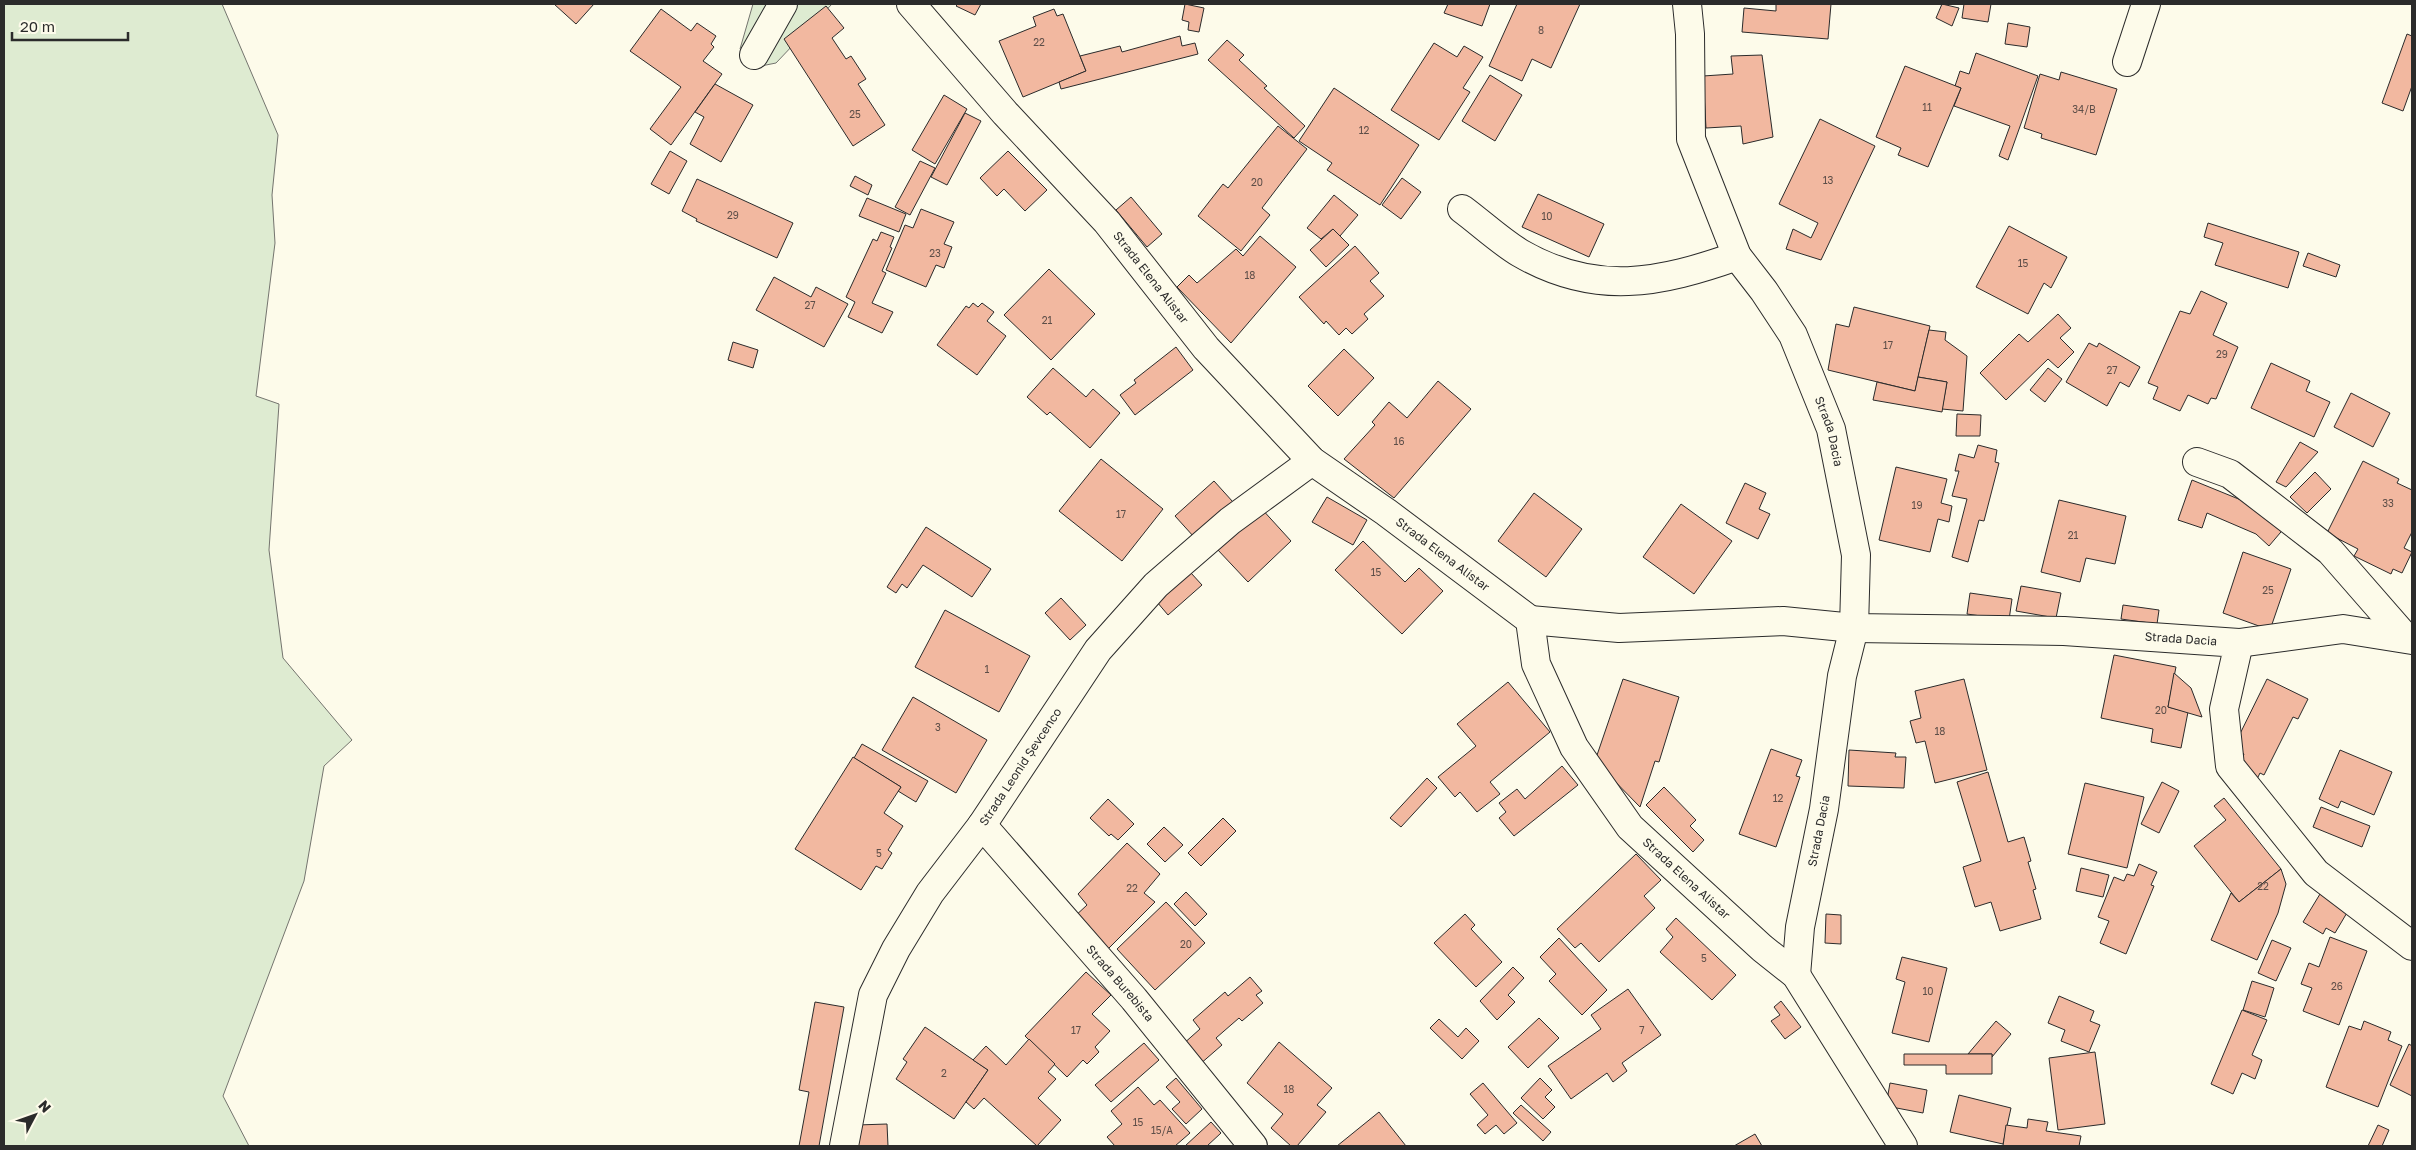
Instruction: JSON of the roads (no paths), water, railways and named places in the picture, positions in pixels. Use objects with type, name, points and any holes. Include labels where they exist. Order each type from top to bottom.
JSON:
[{"type":"street","points":[[754,55],[783,4]]},
{"type":"street","name":"Strada Elena Alistar","points":[[911,4],[1005,113],[1107,222],[1206,348],[1312,461],[1386,512],[1530,620],[1536,664],[1574,747],[1630,828],[1762,948],[1796,975],[1904,1146]]},
{"type":"street","name":"Strada Dacia","points":[[1687,4],[1690,34],[1691,139],[1737,256],[1764,291],[1793,335],[1831,429],[1856,555],[1854,628],[1842,676],[1824,809],[1800,926],[1796,975]]},
{"type":"street","points":[[2127,62],[2146,4]]},
{"type":"street","points":[[1462,209],[1519,252],[1575,278],[1622,282],[1664,279],[1737,256]]},
{"type":"street","name":"Strada Leonid Șevcenco","points":[[844,1146],[873,995],[896,949],[930,893],[982,825],[1098,650],[1156,585],[1230,521],[1312,461]]},
{"type":"street","name":"Strada Dacia","points":[[2197,462],[2230,474],[2330,551],[2409,639]]},
{"type":"street","name":"Strada Dacia","points":[[1530,620],[1619,628],[1783,621],[1854,628],[2064,631],[2239,643],[2343,629],[2409,639]]},
{"type":"street","points":[[2239,643],[2224,709],[2230,766],[2316,873],[2412,946]]},
{"type":"street","name":"Strada Burebista","points":[[982,825],[1134,999],[1253,1146]]}]
